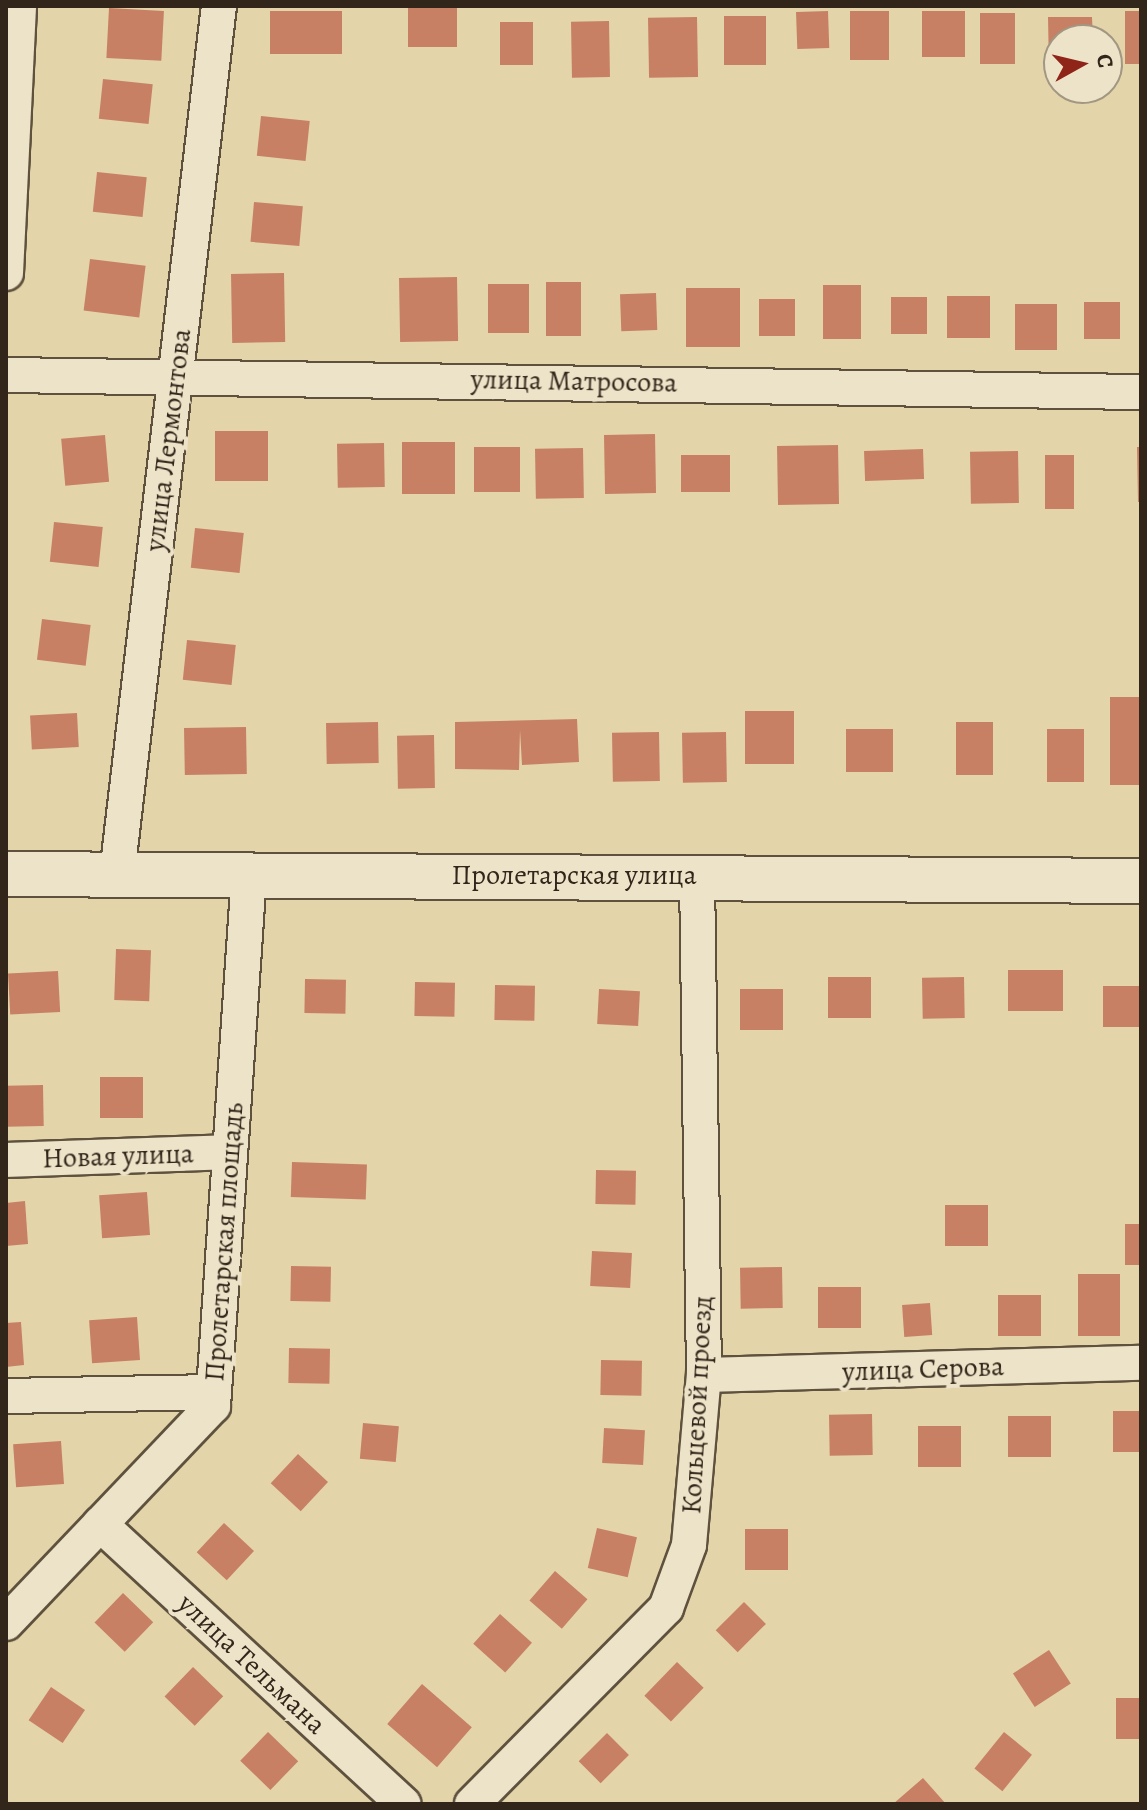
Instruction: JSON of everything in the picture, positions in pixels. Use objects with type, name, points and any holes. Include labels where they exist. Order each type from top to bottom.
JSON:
[{"type":"street","points":[[6,273],[19,6]]},
{"type":"street","name":"улица Лермонтова","points":[[117,874],[219,6]]},
{"type":"street","name":"улица Матросова","points":[[6,375],[176,372],[1141,392]]},
{"type":"street","name":"Пролетарская улица","points":[[6,874],[697,875],[1141,881]]},
{"type":"street","name":"Пролетарская площадь","points":[[6,1623],[213,1406],[249,875]]},
{"type":"street","name":"Кольцевой проезд","points":[[472,1804],[666,1608],[689,1545],[704,1375],[697,875]]},
{"type":"street","name":"Новая улица","points":[[6,1160],[230,1152]]},
{"type":"street","name":"улица Серова","points":[[704,1375],[1141,1363]]},
{"type":"street","points":[[6,1396],[214,1392]]},
{"type":"street","name":"улица Тельмана","points":[[100,1524],[403,1804]]},
{"type":"building","points":[[408,6],[457,6],[457,47],[408,47]]},
{"type":"building","points":[[109,8],[164,11],[161,61],[106,58]]},
{"type":"building","points":[[270,11],[342,11],[342,54],[270,54]]},
{"type":"building","points":[[828,11],[829,48],[797,49],[796,12]]},
{"type":"building","points":[[850,11],[889,11],[889,60],[850,60]]},
{"type":"building","points":[[922,11],[965,11],[965,57],[922,57]]},
{"type":"building","points":[[1125,11],[1141,11],[1141,64],[1125,64]]},
{"type":"building","points":[[980,13],[1015,13],[1015,64],[980,64]]},
{"type":"building","points":[[724,16],[766,16],[766,65],[724,65]]},
{"type":"building","points":[[697,17],[698,77],[649,78],[648,18]]},
{"type":"building","points":[[1048,17],[1092,17],[1092,24],[1048,24]]},
{"type":"building","points":[[609,21],[610,77],[572,78],[571,22]]},
{"type":"building","points":[[500,22],[533,22],[533,65],[500,65]]},
{"type":"building","points":[[103,79],[153,84],[149,124],[99,119]]},
{"type":"building","points":[[261,116],[310,121],[306,161],[257,156]]},
{"type":"building","points":[[97,172],[147,177],[143,217],[93,212]]},
{"type":"building","points":[[254,202],[303,206],[299,246],[251,242]]},
{"type":"building","points":[[90,259],[146,266],[139,317],[84,311]]},
{"type":"building","points":[[284,273],[285,342],[232,343],[231,274]]},
{"type":"building","points":[[457,277],[458,341],[400,342],[399,278]]},
{"type":"building","points":[[546,282],[581,282],[581,336],[546,336]]},
{"type":"building","points":[[488,284],[529,284],[529,333],[488,333]]},
{"type":"building","points":[[823,285],[861,285],[861,339],[823,339]]},
{"type":"building","points":[[686,288],[740,288],[740,347],[686,347]]},
{"type":"building","points":[[656,293],[657,330],[621,331],[620,294]]},
{"type":"building","points":[[947,296],[990,296],[990,338],[947,338]]},
{"type":"building","points":[[891,297],[927,297],[927,334],[891,334]]},
{"type":"building","points":[[759,299],[795,299],[795,336],[759,336]]},
{"type":"building","points":[[1084,302],[1120,302],[1120,339],[1084,339]]},
{"type":"building","points":[[1015,304],[1057,304],[1057,350],[1015,350]]},
{"type":"building","points":[[215,431],[268,431],[268,481],[215,481]]},
{"type":"building","points":[[655,434],[656,493],[605,494],[604,435]]},
{"type":"building","points":[[105,435],[109,482],[65,486],[61,439]]},
{"type":"building","points":[[402,442],[455,442],[455,494],[402,494]]},
{"type":"building","points":[[384,443],[385,487],[338,488],[337,444]]},
{"type":"building","points":[[838,445],[839,504],[778,505],[777,446]]},
{"type":"building","points":[[474,447],[520,447],[520,492],[474,492]]},
{"type":"building","points":[[1137,447],[1141,447],[1141,502],[1138,502]]},
{"type":"building","points":[[583,448],[584,498],[536,499],[535,449]]},
{"type":"building","points":[[923,449],[924,479],[865,481],[864,451]]},
{"type":"building","points":[[1018,451],[1019,503],[971,504],[970,452]]},
{"type":"building","points":[[681,455],[730,455],[730,492],[681,492]]},
{"type":"building","points":[[1045,455],[1074,455],[1074,509],[1045,509]]},
{"type":"building","points":[[54,522],[103,527],[99,567],[50,562]]},
{"type":"building","points":[[195,528],[244,533],[240,573],[191,568]]},
{"type":"building","points":[[42,619],[91,625],[86,666],[37,660]]},
{"type":"building","points":[[187,640],[236,645],[232,685],[183,680]]},
{"type":"building","points":[[1110,697],[1141,697],[1141,785],[1110,785]]},
{"type":"building","points":[[745,711],[794,711],[794,764],[745,764]]},
{"type":"building","points":[[77,713],[79,747],[32,749],[30,715]]},
{"type":"building","points":[[577,719],[579,762],[522,765],[520,730],[519,770],[455,769],[455,722]]},
{"type":"building","points":[[378,722],[379,763],[327,764],[326,723]]},
{"type":"building","points":[[956,722],[993,722],[993,775],[956,775]]},
{"type":"building","points":[[246,727],[247,774],[185,775],[184,728]]},
{"type":"building","points":[[846,729],[893,729],[893,772],[846,772]]},
{"type":"building","points":[[1047,729],[1084,729],[1084,782],[1047,782]]},
{"type":"building","points":[[659,732],[660,781],[613,782],[612,733]]},
{"type":"building","points":[[726,732],[727,782],[683,783],[682,733]]},
{"type":"building","points":[[434,735],[435,788],[398,789],[397,736]]},
{"type":"building","points":[[116,949],[151,950],[149,1001],[114,1000]]},
{"type":"building","points":[[1008,970],[1063,970],[1063,1011],[1008,1011]]},
{"type":"building","points":[[58,971],[60,1012],[10,1015],[8,974]]},
{"type":"building","points":[[828,977],[871,977],[871,1018],[828,1018]]},
{"type":"building","points":[[964,977],[965,1018],[923,1019],[922,978]]},
{"type":"building","points":[[305,979],[346,980],[345,1014],[304,1013]]},
{"type":"building","points":[[415,982],[455,983],[454,1017],[414,1016]]},
{"type":"building","points":[[495,985],[535,986],[534,1021],[494,1020]]},
{"type":"building","points":[[1103,986],[1141,986],[1141,1027],[1103,1027]]},
{"type":"building","points":[[599,989],[640,991],[638,1026],[597,1024]]},
{"type":"building","points":[[740,989],[783,989],[783,1030],[740,1030]]},
{"type":"building","points":[[100,1077],[143,1077],[143,1118],[100,1118]]},
{"type":"building","points":[[43,1085],[44,1126],[7,1127],[6,1086]]},
{"type":"building","points":[[292,1162],[367,1165],[366,1200],[291,1197]]},
{"type":"building","points":[[596,1170],[636,1171],[635,1205],[595,1204]]},
{"type":"building","points":[[147,1192],[150,1235],[102,1238],[99,1195]]},
{"type":"building","points":[[25,1201],[28,1244],[6,1246],[6,1203]]},
{"type":"building","points":[[945,1205],[988,1205],[988,1246],[945,1246]]},
{"type":"building","points":[[1125,1224],[1141,1224],[1141,1265],[1125,1265]]},
{"type":"building","points":[[592,1251],[632,1253],[630,1288],[590,1286]]},
{"type":"building","points":[[291,1266],[331,1267],[330,1302],[290,1301]]},
{"type":"building","points":[[782,1267],[783,1308],[741,1309],[740,1268]]},
{"type":"building","points":[[1078,1274],[1120,1274],[1120,1336],[1078,1336]]},
{"type":"building","points":[[818,1287],[861,1287],[861,1328],[818,1328]]},
{"type":"building","points":[[998,1295],[1041,1295],[1041,1336],[998,1336]]},
{"type":"building","points":[[930,1303],[932,1335],[904,1337],[902,1305]]},
{"type":"building","points":[[137,1317],[140,1360],[92,1363],[89,1320]]},
{"type":"building","points":[[21,1322],[24,1365],[6,1367],[6,1323]]},
{"type":"building","points":[[289,1348],[330,1349],[329,1384],[288,1383]]},
{"type":"building","points":[[601,1360],[642,1361],[641,1396],[600,1395]]},
{"type":"building","points":[[1113,1411],[1141,1411],[1141,1452],[1113,1452]]},
{"type":"building","points":[[872,1414],[873,1455],[830,1456],[829,1415]]},
{"type":"building","points":[[1008,1416],[1051,1416],[1051,1457],[1008,1457]]},
{"type":"building","points":[[363,1423],[399,1426],[396,1462],[360,1459]]},
{"type":"building","points":[[918,1426],[961,1426],[961,1467],[918,1467]]},
{"type":"building","points":[[604,1428],[645,1430],[643,1465],[602,1463]]},
{"type":"building","points":[[61,1441],[64,1484],[16,1487],[13,1444]]},
{"type":"building","points":[[298,1454],[328,1482],[301,1511],[271,1483]]},
{"type":"building","points":[[224,1523],[254,1551],[227,1580],[197,1552]]},
{"type":"building","points":[[597,1528],[637,1537],[628,1577],[588,1568]]},
{"type":"building","points":[[745,1529],[788,1529],[788,1570],[745,1570]]},
{"type":"building","points":[[555,1571],[587,1599],[562,1629],[529,1600]]},
{"type":"building","points":[[123,1593],[153,1622],[125,1652],[95,1622]]},
{"type":"building","points":[[744,1602],[766,1624],[738,1652],[716,1630]]},
{"type":"building","points":[[500,1614],[532,1643],[505,1672],[473,1644]]},
{"type":"building","points":[[1049,1650],[1071,1684],[1035,1707],[1013,1673]]},
{"type":"building","points":[[677,1662],[704,1688],[671,1722],[644,1696]]},
{"type":"building","points":[[193,1667],[223,1696],[195,1726],[165,1696]]},
{"type":"building","points":[[422,1684],[472,1727],[437,1767],[387,1724]]},
{"type":"building","points":[[51,1687],[85,1710],[63,1743],[29,1720]]},
{"type":"building","points":[[1116,1698],[1141,1698],[1141,1739],[1116,1739]]},
{"type":"building","points":[[268,1732],[298,1761],[270,1790],[240,1761]]},
{"type":"building","points":[[1004,1732],[1032,1755],[1002,1791],[974,1769]]},
{"type":"building","points":[[607,1733],[629,1755],[601,1783],[579,1761]]},
{"type":"building","points":[[923,1778],[946,1804],[893,1804]]}]
